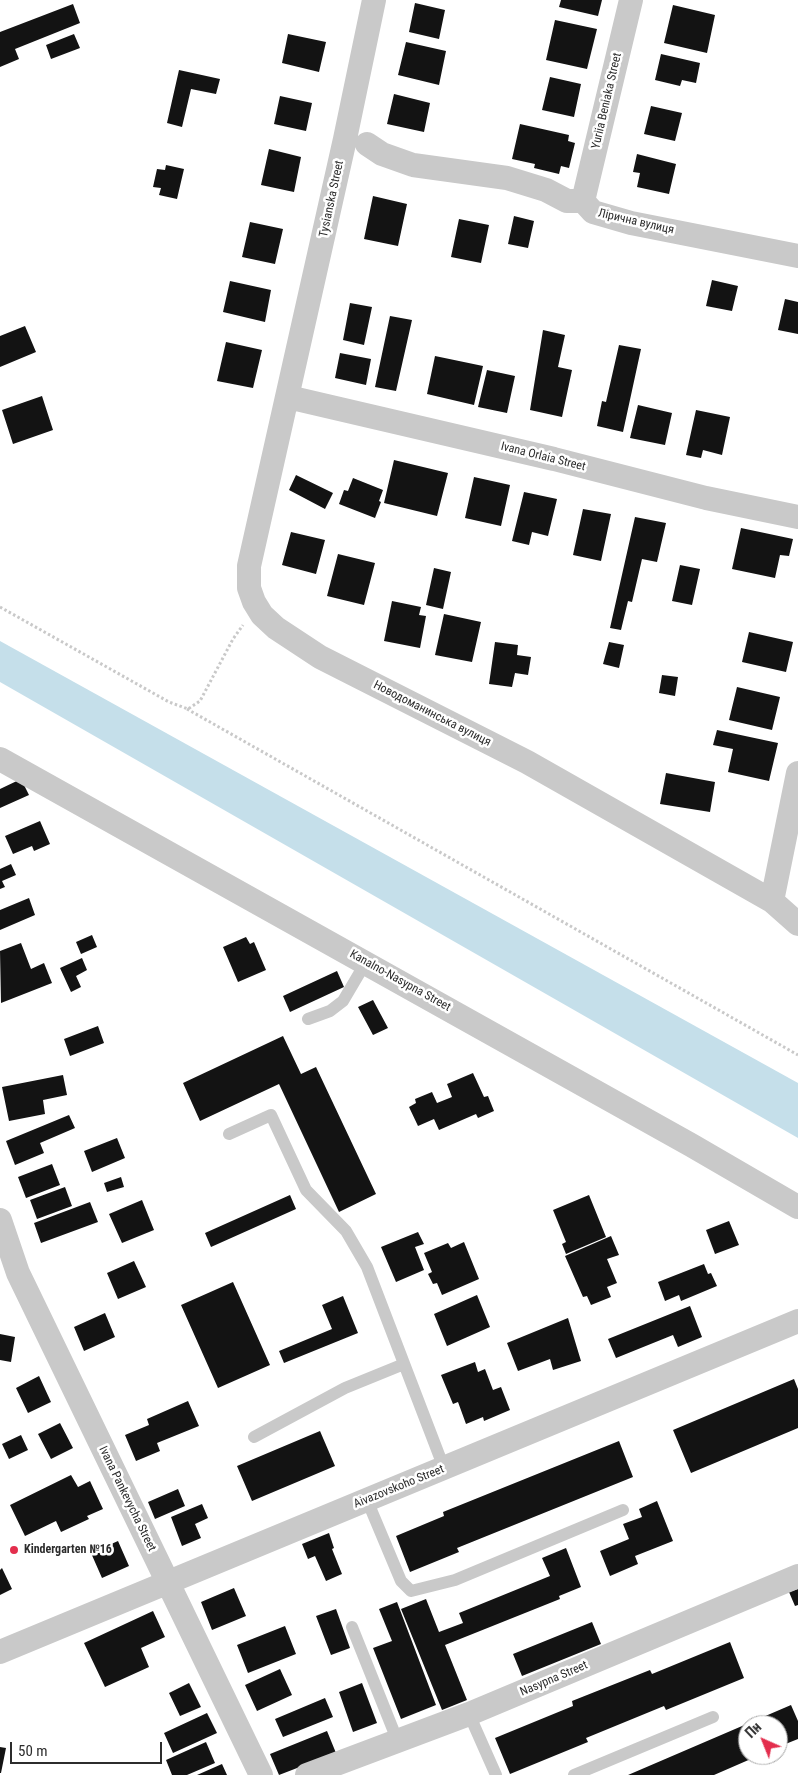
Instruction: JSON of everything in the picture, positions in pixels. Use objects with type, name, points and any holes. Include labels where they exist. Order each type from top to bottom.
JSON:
[{"type":"street","name":"Tysianska Street","points":[[288,397],[374,0]]},
{"type":"street","name":"Yuriia Beniaka Street","points":[[583,201],[632,0]]},
{"type":"street","name":"Лірична вулиця","points":[[367,144],[382,154],[413,165],[506,178],[546,190],[568,201],[583,201],[593,212],[631,223],[798,256]]},
{"type":"street","name":"Ivana Orlaia Street","points":[[288,397],[554,459],[706,498],[798,517]]},
{"type":"street","name":"Новодоманинська вулиця","points":[[288,397],[249,566],[249,588],[262,616],[276,628],[320,657],[527,762],[772,900],[798,924]]},
{"type":"street","name":"Kanalno-Nasypna Street","points":[[0,759],[366,962],[798,1207]]},
{"type":"street","points":[[772,900],[798,773]]},
{"type":"street","name":"Ivana Pankevycha Street","points":[[0,1220],[18,1273],[261,1775]]},
{"type":"street","name":"Aivazovskoho Street","points":[[0,1652],[167,1581],[798,1321]]},
{"type":"street","name":"Nasypna Street","points":[[307,1775],[468,1714],[798,1576]]},
{"type":"lane","points":[[308,1019],[330,1011],[343,1001],[366,962]]},
{"type":"lane","points":[[229,1134],[271,1115],[306,1190],[346,1231],[367,1267],[444,1468]]},
{"type":"lane","points":[[254,1437],[345,1388],[404,1364]]},
{"type":"lane","points":[[367,1500],[401,1581],[411,1591],[455,1580],[623,1510]]},
{"type":"lane","points":[[352,1627],[398,1742]]},
{"type":"lane","points":[[468,1714],[496,1775]]},
{"type":"lane","points":[[574,1775],[712,1717]]},
{"type":"path","points":[[0,607],[169,702],[186,709],[798,1055]]},
{"type":"path","points":[[186,709],[200,701],[233,639],[249,617],[262,616]]},
{"type":"water","points":[[0,641],[798,1083],[798,1138],[0,682]]},
{"type":"building","points":[[561,0],[602,0],[598,16],[559,7]]},
{"type":"building","points":[[415,3],[445,10],[439,39],[409,32]]},
{"type":"building","points":[[73,4],[80,23],[15,49],[19,59],[0,67],[0,32]]},
{"type":"building","points":[[673,5],[715,15],[707,53],[664,43]]},
{"type":"building","points":[[555,20],[597,29],[587,69],[546,60]]},
{"type":"building","points":[[74,34],[80,48],[51,59],[46,45]]},
{"type":"building","points":[[288,34],[326,42],[319,72],[282,63]]},
{"type":"building","points":[[406,42],[446,51],[439,85],[398,75]]},
{"type":"building","points":[[661,54],[700,63],[696,83],[682,80],[680,86],[655,80]]},
{"type":"building","points":[[179,70],[220,79],[216,94],[191,89],[182,127],[167,123]]},
{"type":"building","points":[[550,77],[581,84],[574,117],[542,110]]},
{"type":"building","points":[[394,94],[430,103],[424,132],[387,124]]},
{"type":"building","points":[[280,96],[312,103],[306,131],[274,124]]},
{"type":"building","points":[[651,106],[682,113],[675,141],[644,134]]},
{"type":"building","points":[[520,124],[569,135],[568,141],[575,143],[569,168],[561,166],[559,174],[534,168],[535,164],[512,159]]},
{"type":"building","points":[[269,149],[301,157],[294,192],[261,185]]},
{"type":"building","points":[[637,154],[676,164],[669,194],[637,187],[640,173],[633,172]]},
{"type":"building","points":[[166,165],[184,169],[177,199],[159,195],[161,188],[153,187],[157,169],[165,170]]},
{"type":"building","points":[[373,196],[407,204],[398,246],[364,239]]},
{"type":"building","points":[[514,216],[534,221],[528,248],[508,244]]},
{"type":"building","points":[[459,219],[489,225],[481,263],[451,257]]},
{"type":"building","points":[[250,222],[283,229],[275,264],[242,257]]},
{"type":"building","points":[[712,280],[738,286],[732,311],[706,306]]},
{"type":"building","points":[[230,281],[271,290],[265,322],[223,312]]},
{"type":"building","points":[[785,299],[798,302],[798,334],[778,330]]},
{"type":"building","points":[[350,303],[372,307],[364,345],[343,340]]},
{"type":"building","points":[[390,316],[412,320],[396,391],[375,387]]},
{"type":"building","points":[[25,326],[36,352],[0,367],[0,336]]},
{"type":"building","points":[[543,330],[565,335],[558,367],[572,370],[562,417],[530,410]]},
{"type":"building","points":[[226,342],[262,350],[253,388],[217,381]]},
{"type":"building","points":[[619,345],[641,349],[623,432],[597,426],[602,401],[606,402]]},
{"type":"building","points":[[340,353],[371,359],[366,385],[335,378]]},
{"type":"building","points":[[435,356],[483,366],[474,405],[427,394]]},
{"type":"building","points":[[487,370],[515,376],[507,413],[478,407]]},
{"type":"building","points":[[42,396],[53,430],[13,444],[2,410]]},
{"type":"building","points":[[638,405],[672,413],[665,445],[630,438]]},
{"type":"building","points":[[696,410],[730,417],[722,455],[703,450],[701,458],[686,455]]},
{"type":"building","points":[[394,460],[448,473],[437,516],[384,503]]},
{"type":"building","points":[[296,475],[333,493],[325,509],[289,490]]},
{"type":"building","points":[[474,477],[510,485],[501,526],[465,518]]},
{"type":"building","points":[[353,478],[383,490],[375,518],[339,504],[344,490],[348,491]]},
{"type":"building","points":[[524,492],[557,499],[548,536],[532,532],[529,545],[512,541]]},
{"type":"building","points":[[583,509],[611,514],[601,561],[573,555]]},
{"type":"building","points":[[635,517],[666,523],[657,562],[642,559],[632,602],[628,601],[621,630],[610,628]]},
{"type":"building","points":[[741,528],[793,539],[789,556],[780,555],[775,578],[732,569]]},
{"type":"building","points":[[291,532],[325,540],[316,574],[282,565]]},
{"type":"building","points":[[338,554],[375,563],[364,605],[327,596]]},
{"type":"building","points":[[680,565],[700,569],[692,605],[672,601]]},
{"type":"building","points":[[434,568],[451,572],[443,609],[426,605]]},
{"type":"building","points":[[392,601],[421,607],[419,615],[426,616],[420,648],[384,641]]},
{"type":"building","points":[[444,614],[481,622],[472,662],[435,655]]},
{"type":"building","points":[[749,632],[793,642],[786,672],[742,662]]},
{"type":"building","points":[[495,642],[518,645],[517,655],[531,657],[528,675],[515,673],[512,687],[489,684]]},
{"type":"building","points":[[609,642],[624,645],[619,668],[603,664]]},
{"type":"building","points":[[662,675],[678,677],[675,696],[659,693]]},
{"type":"building","points":[[737,687],[780,697],[772,730],[729,720]]},
{"type":"building","points":[[717,730],[778,743],[769,781],[728,772],[733,749],[713,745]]},
{"type":"building","points":[[666,773],[715,782],[710,812],[660,804]]},
{"type":"building","points":[[21,779],[29,795],[0,808],[0,789]]},
{"type":"building","points":[[40,821],[50,844],[34,851],[32,846],[13,854],[5,836]]},
{"type":"building","points":[[11,864],[16,875],[2,881],[5,887],[0,889],[0,869]]},
{"type":"building","points":[[29,898],[35,915],[0,930],[0,910]]},
{"type":"building","points":[[92,935],[97,947],[81,954],[76,942]]},
{"type":"building","points":[[246,937],[250,944],[254,942],[266,970],[238,982],[223,947]]},
{"type":"building","points":[[21,943],[31,969],[44,963],[52,983],[1,1003],[0,951]]},
{"type":"building","points":[[82,958],[87,970],[76,976],[81,987],[71,992],[60,968]]},
{"type":"building","points":[[337,971],[344,987],[290,1012],[283,996]]},
{"type":"building","points":[[373,1000],[388,1028],[373,1035],[358,1007]]},
{"type":"building","points":[[98,1026],[104,1043],[70,1056],[64,1039]]},
{"type":"building","points":[[283,1036],[301,1074],[316,1067],[376,1194],[339,1212],[279,1084],[200,1121],[183,1083]]},
{"type":"building","points":[[473,1073],[484,1097],[488,1096],[494,1111],[478,1118],[476,1114],[439,1130],[434,1119],[418,1126],[409,1107],[416,1103],[415,1099],[432,1092],[437,1103],[452,1097],[447,1084]]},
{"type":"building","points":[[63,1075],[67,1095],[43,1100],[45,1114],[9,1121],[2,1087]]},
{"type":"building","points":[[69,1115],[75,1128],[40,1143],[44,1153],[15,1165],[6,1141]]},
{"type":"building","points":[[117,1138],[125,1158],[92,1172],[84,1151]]},
{"type":"building","points":[[52,1164],[60,1185],[26,1198],[18,1177]]},
{"type":"building","points":[[121,1177],[124,1187],[107,1192],[104,1183]]},
{"type":"building","points":[[65,1187],[72,1206],[37,1219],[30,1200]]},
{"type":"building","points":[[290,1195],[296,1209],[211,1247],[205,1233]]},
{"type":"building","points":[[589,1195],[606,1237],[566,1254],[562,1244],[566,1242],[553,1210]]},
{"type":"building","points":[[142,1200],[154,1230],[122,1243],[109,1214]]},
{"type":"building","points":[[90,1202],[98,1222],[41,1243],[34,1223]]},
{"type":"building","points":[[729,1221],[739,1245],[715,1254],[706,1230]]},
{"type":"building","points":[[418,1232],[424,1244],[415,1247],[424,1270],[396,1282],[381,1247]]},
{"type":"building","points":[[611,1236],[619,1255],[607,1259],[617,1283],[607,1287],[611,1297],[591,1305],[587,1296],[583,1297],[565,1256]]},
{"type":"building","points":[[464,1242],[479,1279],[442,1295],[437,1283],[433,1284],[428,1274],[432,1272],[424,1253],[448,1243],[451,1248]]},
{"type":"building","points":[[134,1261],[146,1287],[118,1299],[107,1273]]},
{"type":"building","points":[[704,1264],[708,1274],[711,1273],[717,1286],[681,1301],[679,1295],[665,1301],[658,1282]]},
{"type":"building","points":[[233,1282],[270,1365],[218,1388],[181,1305]]},
{"type":"building","points":[[477,1295],[490,1327],[447,1346],[434,1314]]},
{"type":"building","points":[[343,1296],[358,1333],[284,1363],[279,1351],[332,1329],[322,1305]]},
{"type":"building","points":[[690,1306],[702,1337],[678,1347],[673,1335],[616,1358],[608,1339]]},
{"type":"building","points":[[105,1313],[115,1337],[84,1351],[74,1327]]},
{"type":"building","points":[[568,1318],[581,1361],[553,1370],[550,1359],[518,1371],[507,1343]]},
{"type":"building","points":[[0,1334],[15,1337],[11,1362],[0,1360]]},
{"type":"building","points":[[475,1362],[478,1372],[485,1369],[493,1390],[501,1387],[510,1410],[484,1421],[483,1417],[466,1424],[458,1402],[453,1404],[441,1375]]},
{"type":"building","points":[[39,1376],[51,1402],[28,1413],[16,1388]]},
{"type":"building","points":[[794,1379],[798,1389],[798,1428],[691,1473],[673,1430]]},
{"type":"building","points":[[188,1401],[199,1426],[157,1443],[160,1451],[136,1461],[125,1435],[149,1425],[147,1419]]},
{"type":"building","points":[[60,1423],[73,1448],[51,1459],[38,1434]]},
{"type":"building","points":[[320,1431],[335,1466],[252,1501],[237,1466]]},
{"type":"building","points":[[21,1435],[28,1450],[9,1459],[2,1444]]},
{"type":"building","points":[[619,1441],[633,1477],[457,1548],[459,1552],[410,1572],[396,1536],[444,1516],[443,1512]]},
{"type":"building","points":[[71,1475],[78,1487],[90,1481],[103,1509],[87,1516],[89,1519],[61,1532],[56,1521],[25,1536],[10,1505]]},
{"type":"building","points":[[178,1489],[185,1506],[155,1519],[148,1502]]},
{"type":"building","points":[[657,1501],[673,1541],[635,1556],[638,1564],[610,1576],[600,1551],[629,1539],[623,1524],[642,1517],[639,1509]]},
{"type":"building","points":[[202,1504],[208,1518],[195,1524],[201,1538],[182,1546],[171,1517]]},
{"type":"building","points":[[329,1533],[334,1548],[332,1549],[342,1574],[326,1581],[315,1556],[308,1559],[302,1544]]},
{"type":"building","points":[[118,1541],[129,1566],[102,1578],[91,1553]]},
{"type":"building","points":[[566,1548],[581,1587],[559,1596],[560,1599],[445,1645],[467,1700],[442,1710],[401,1609],[426,1599],[439,1632],[463,1623],[459,1613],[550,1576],[542,1558]]},
{"type":"building","points":[[2,1568],[12,1589],[0,1595],[0,1570]]},
{"type":"building","points":[[234,1588],[246,1616],[212,1630],[201,1602]]},
{"type":"building","points":[[798,1589],[798,1605],[795,1606],[789,1592]]},
{"type":"building","points":[[397,1602],[436,1705],[401,1719],[373,1648],[392,1641],[379,1609]]},
{"type":"building","points":[[336,1609],[350,1648],[331,1655],[316,1616]]},
{"type":"building","points":[[153,1611],[165,1637],[141,1648],[149,1667],[105,1687],[84,1643]]},
{"type":"building","points":[[592,1622],[601,1644],[522,1676],[513,1654]]},
{"type":"building","points":[[285,1626],[296,1654],[248,1673],[237,1645]]},
{"type":"building","points":[[730,1642],[744,1678],[666,1710],[664,1706],[586,1738],[588,1742],[510,1774],[495,1738],[573,1706],[572,1701],[650,1670],[652,1674]]},
{"type":"building","points":[[280,1669],[292,1695],[257,1711],[245,1685]]},
{"type":"building","points":[[189,1683],[201,1707],[180,1716],[169,1693]]},
{"type":"building","points":[[362,1683],[377,1723],[353,1732],[339,1692]]},
{"type":"building","points":[[325,1698],[333,1717],[283,1737],[275,1719]]},
{"type":"building","points":[[791,1705],[798,1721],[798,1739],[788,1743],[788,1715],[768,1715]]},
{"type":"building","points":[[207,1713],[217,1733],[173,1753],[164,1733]]},
{"type":"building","points":[[738,1728],[738,1765],[714,1775],[628,1775]]},
{"type":"building","points":[[327,1731],[336,1753],[279,1775],[270,1754]]},
{"type":"building","points":[[206,1742],[215,1763],[187,1775],[172,1775],[166,1760]]},
{"type":"building","points":[[0,1747],[6,1748],[1,1773],[0,1773]]},
{"type":"building","points":[[222,1764],[227,1775],[197,1775]]},
{"type":"place","name":"Kindergarten №16","points":[[14,1550]]}]
